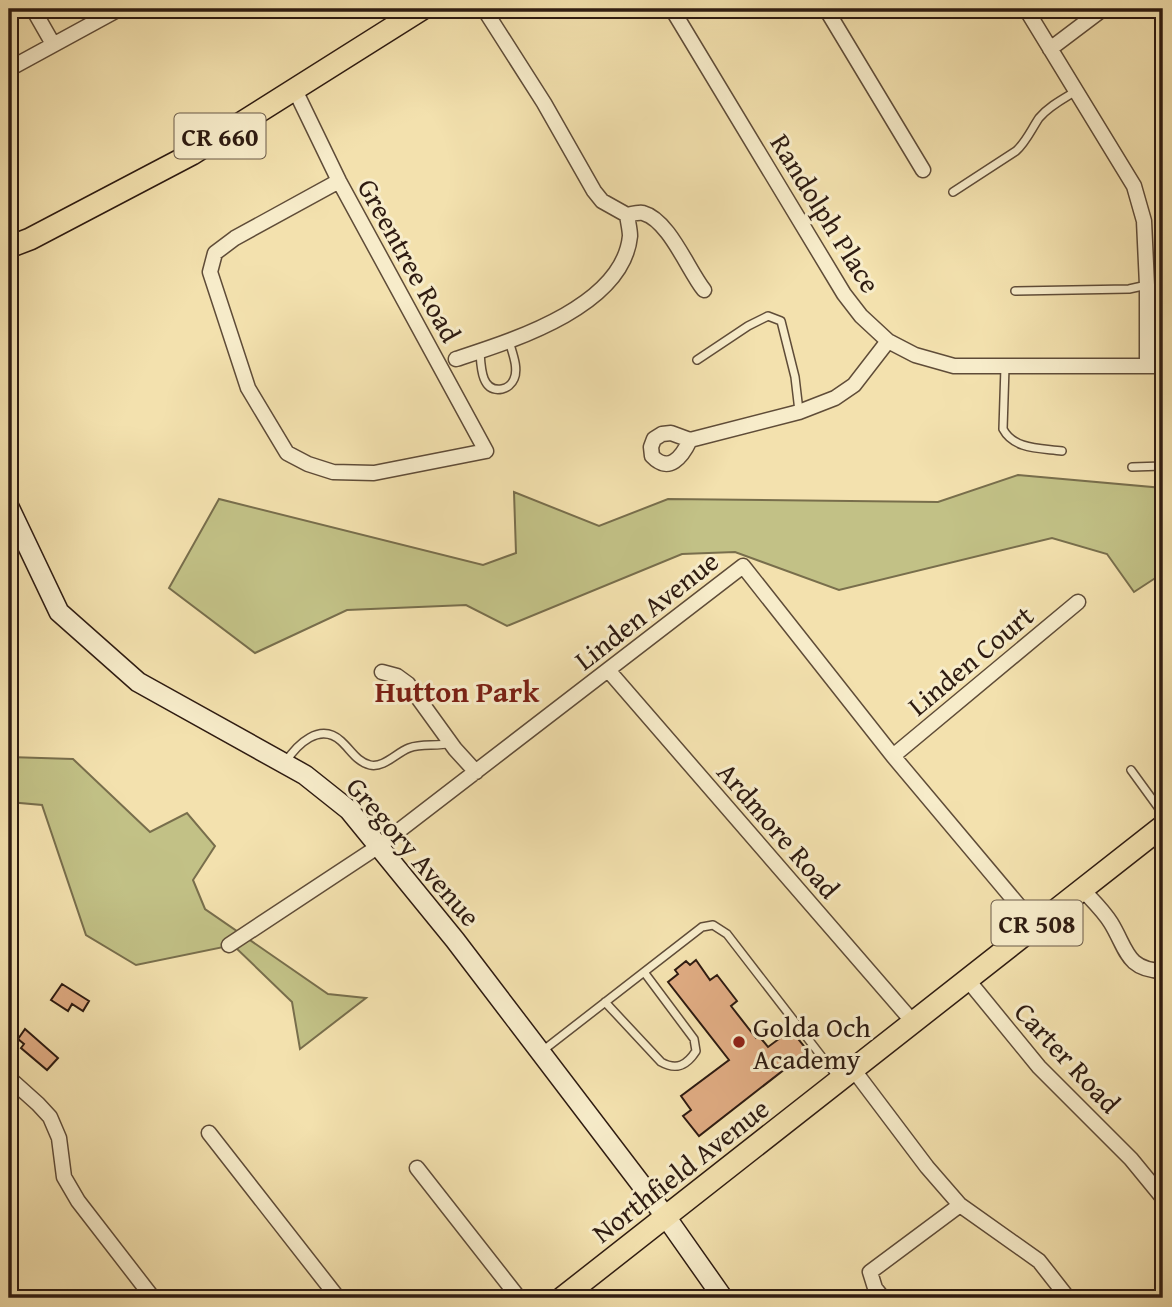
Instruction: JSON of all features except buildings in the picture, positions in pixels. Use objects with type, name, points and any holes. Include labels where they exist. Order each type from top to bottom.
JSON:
[{"type":"main road","name":"CR 660","points":[[9,247],[30,239],[192,154],[422,9]]},
{"type":"main road","name":"Gregory Avenue","points":[[9,507],[59,612],[138,682],[305,775],[349,810],[541,1053],[666,1217],[723,1298]]},
{"type":"main road","name":"Northfield Avenue","points":[[562,1298],[1163,826]]},
{"type":"street","points":[[33,9],[53,44]]},
{"type":"street","points":[[9,69],[119,9]]},
{"type":"street","points":[[484,9],[544,103],[594,191],[602,201],[627,215],[642,213],[655,219],[667,232],[704,290]]},
{"type":"street","name":"Randolph Place","points":[[671,9],[844,294],[861,316],[888,341],[915,355],[954,366],[1163,366]]},
{"type":"street","points":[[826,9],[923,170]]},
{"type":"street","points":[[1026,9],[1134,186],[1144,221],[1147,366]]},
{"type":"street","points":[[1050,50],[1103,9]]},
{"type":"street","name":"Greentree Road","points":[[295,90],[338,181],[486,451],[374,473],[333,472],[308,464],[287,453],[248,388],[210,272],[215,253],[235,238],[338,181]]},
{"type":"street","points":[[456,359],[509,341],[581,306],[610,278],[623,259],[630,236],[627,215]]},
{"type":"street","points":[[690,440],[799,412],[835,398],[854,385],[888,341]]},
{"type":"street","name":"Linden Avenue","points":[[229,945],[379,846],[743,566],[893,756],[1035,926]]},
{"type":"street","name":"Linden Court","points":[[893,756],[1078,602]]},
{"type":"street","name":"Ardmore Road","points":[[608,670],[913,1022]]},
{"type":"street","points":[[382,672],[397,676],[408,684],[476,772]]},
{"type":"street","points":[[1082,889],[1105,914],[1128,956],[1136,965],[1147,970],[1163,971]]},
{"type":"street","name":"Carter Road","points":[[967,979],[1038,1067],[1131,1159],[1163,1198]]},
{"type":"street","points":[[846,1074],[960,1205],[1039,1261],[1069,1298]]},
{"type":"street","points":[[9,1078],[50,1118],[59,1138],[64,1177],[78,1201],[153,1298]]},
{"type":"street","points":[[209,1133],[338,1298]]},
{"type":"street","points":[[417,1168],[519,1298]]},
{"type":"street","points":[[883,1298],[875,1288],[870,1272],[960,1205]]},
{"type":"lane","points":[[953,192],[1016,151],[1024,144],[1040,117],[1051,106],[1076,91]]},
{"type":"lane","points":[[1015,291],[1129,289],[1147,285]]},
{"type":"lane","points":[[697,360],[768,316],[781,321],[795,377],[799,412]]},
{"type":"lane","points":[[480,351],[482,375],[486,383],[493,389],[509,386],[514,379],[514,359],[509,341]]},
{"type":"lane","points":[[1004,367],[1003,429],[1007,437],[1018,445],[1062,451]]},
{"type":"lane","points":[[1132,467],[1163,467]]},
{"type":"lane","points":[[285,764],[293,751],[317,734],[340,739],[359,760],[372,766],[382,764],[408,748],[421,745],[438,747],[451,743]]},
{"type":"lane","points":[[1131,770],[1163,814]]},
{"type":"lane","points":[[541,1053],[702,927],[713,925],[727,934],[846,1074]]},
{"type":"lane","points":[[605,1002],[661,1062],[670,1067],[680,1067],[689,1062],[696,1051],[694,1039],[644,972]]},
{"type":"shaded area","points":[[1018,475],[1163,488],[1163,573],[1134,592],[1107,554],[1052,538],[839,590],[735,552],[682,554],[507,626],[466,605],[347,610],[255,653],[169,588],[219,499],[483,565],[516,553],[514,492],[599,526],[668,499],[938,502]]},
{"type":"shaded area","points":[[9,757],[73,759],[150,832],[187,813],[215,846],[193,880],[205,909],[328,994],[366,998],[300,1049],[292,1002],[233,945],[136,965],[86,935],[42,805],[9,802]]},
{"type":"place","name":"Golda Och Academy","points":[[739,1042]]},
{"type":"district","name":"Hutton Park","points":[[457,691]]}]
